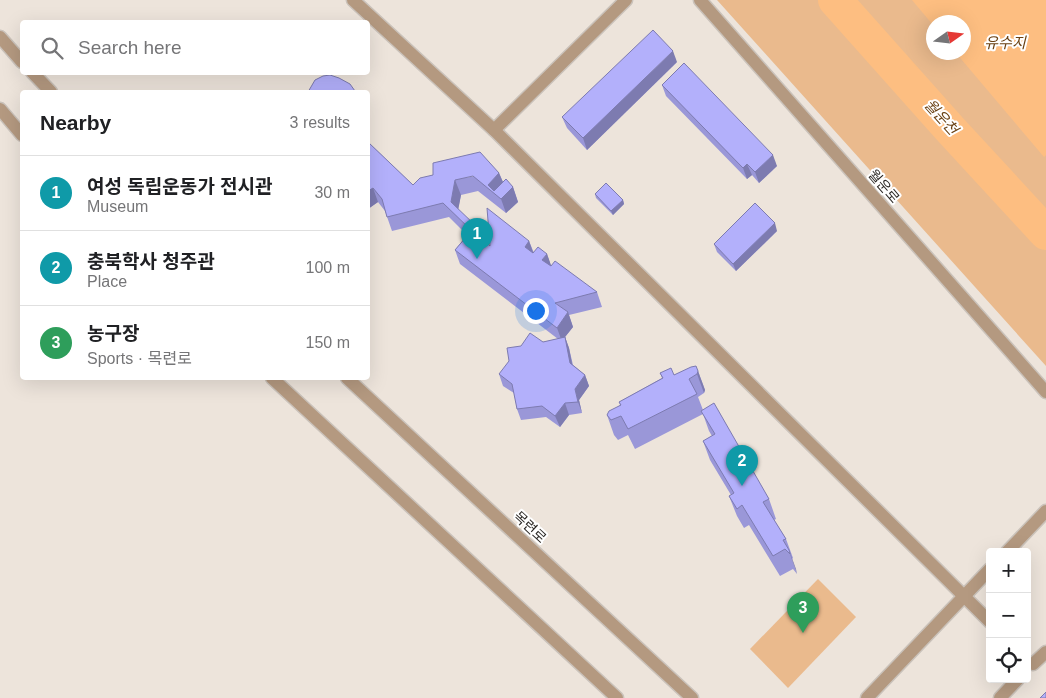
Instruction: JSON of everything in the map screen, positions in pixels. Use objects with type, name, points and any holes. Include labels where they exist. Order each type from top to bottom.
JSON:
[{"type":"street","points":[[353,0],[494,130],[986,618]]},
{"type":"street","points":[[494,130],[626,0]]},
{"type":"street","name":"월운로","points":[[700,0],[1046,392]]},
{"type":"street","points":[[0,37],[20,60]]},
{"type":"street","points":[[35,75],[49,90]]},
{"type":"street","points":[[0,109],[20,133]]},
{"type":"street","points":[[274,380],[617,698]]},
{"type":"street","name":"목련로","points":[[349,380],[692,698]]},
{"type":"street","points":[[1010,548],[1046,511]]},
{"type":"street","points":[[866,698],[986,573]]},
{"type":"street","points":[[1031,663],[1046,652]]},
{"type":"street","points":[[1000,698],[1014,683]]},
{"type":"shaded area","points":[[717,0],[1046,0],[1046,366]]},
{"type":"shaded area","points":[[818,579],[856,617],[788,688],[750,649]]},
{"type":"water","name":"유수지","points":[[912,0],[1046,0],[1046,155],[1044,157],[962,60],[971,60],[971,15],[926,15],[926,17]]},
{"type":"building","points":[[653,30],[673,51],[583,138],[562,117]]},
{"type":"building","points":[[684,63],[773,155],[755,172],[747,164],[743,168],[662,85]]},
{"type":"building","points":[[330,75],[339,78],[350,84],[354,90],[309,90],[315,80]]},
{"type":"building","points":[[370,144],[413,185],[420,178],[433,175],[433,163],[480,152],[499,173],[488,185],[494,191],[506,179],[513,187],[501,199],[473,176],[455,180],[451,202],[476,226],[471,230],[443,203],[387,217],[382,199],[373,188],[370,190]]},
{"type":"building","points":[[606,183],[623,200],[611,211],[595,194]]},
{"type":"building","points":[[755,203],[775,223],[733,264],[714,244]]},
{"type":"building","points":[[487,208],[529,241],[525,247],[533,253],[538,247],[547,254],[542,260],[551,266],[555,261],[597,292],[555,303],[568,312],[557,328],[455,250],[472,230],[490,246]]},
{"type":"building","points":[[530,333],[543,342],[565,337],[570,363],[585,375],[575,389],[578,402],[565,403],[555,416],[542,406],[517,409],[512,384],[499,374],[509,361],[507,348],[521,346]]},
{"type":"building","points":[[696,366],[697,374],[689,379],[697,394],[628,429],[621,416],[611,420],[607,415],[609,411],[621,405],[619,402],[663,378],[660,373],[671,368],[674,375]]},
{"type":"building","points":[[714,403],[769,499],[763,502],[786,539],[783,540],[790,554],[785,549],[773,556],[742,505],[737,509],[729,496],[734,493],[703,441],[715,434],[701,411]]},
{"type":"building","points":[[1046,692],[1046,698],[1040,698]]},
{"type":"waterway","name":"월운천","points":[[835,0],[1046,233]]},
{"type":"place","name":"여성 독립운동가 전시관","points":[[477,259]]},
{"type":"place","name":"충북학사 청주관","points":[[742,486]]},
{"type":"place","name":"농구장","points":[[803,633]]}]
